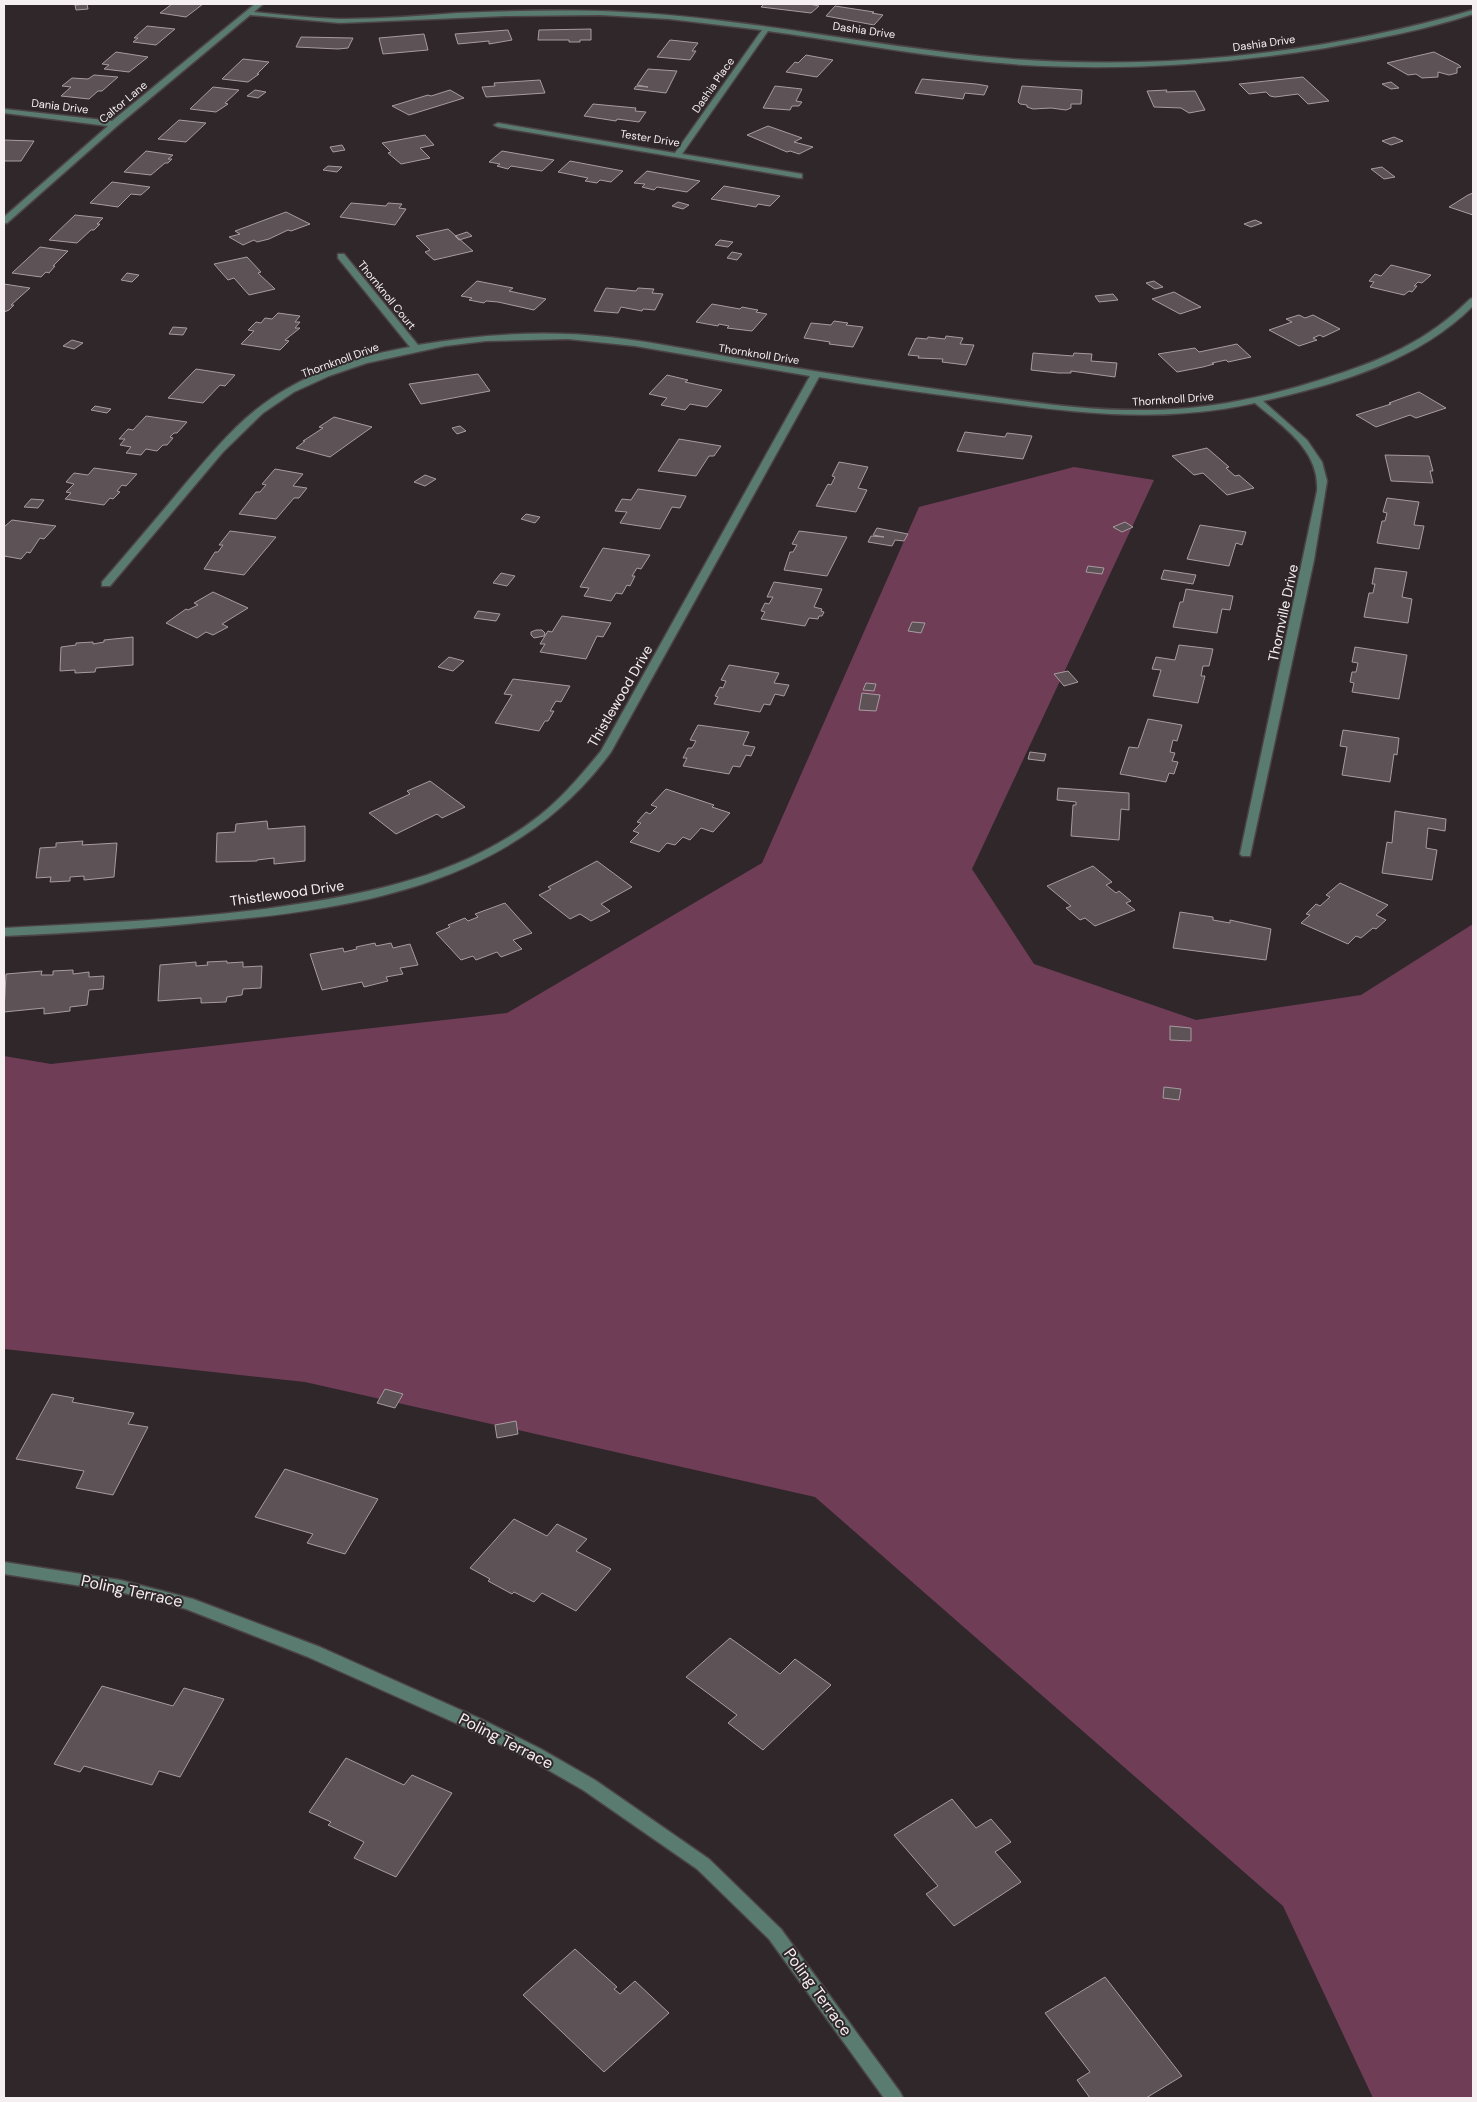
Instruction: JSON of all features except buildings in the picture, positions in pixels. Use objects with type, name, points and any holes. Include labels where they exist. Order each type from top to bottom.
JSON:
[{"type":"street","name":"Caltor Lane","points":[[4,221],[114,124],[259,4]]},
{"type":"street","name":"Dashia Drive","points":[[248,13],[342,21],[480,14],[567,12],[625,14],[766,29],[978,58],[1068,64],[1125,65],[1192,63],[1297,50],[1416,27],[1473,12]]},
{"type":"street","name":"Dashia Place","points":[[678,154],[766,29]]},
{"type":"street","name":"Dania Drive","points":[[4,111],[114,124]]},
{"type":"street","name":"Tester Drive","points":[[498,125],[799,176]]},
{"type":"street","name":"Thornknoll Court","points":[[340,256],[416,348]]},
{"type":"street","name":"Thornknoll Drive","points":[[106,584],[215,456],[245,424],[268,405],[292,390],[323,377],[371,359],[416,348],[492,339],[579,337],[638,343],[816,374],[1076,410],[1162,413],[1210,409],[1258,401],[1354,372],[1394,356],[1427,339],[1454,320],[1473,301]]},
{"type":"street","name":"Thistlewood Drive","points":[[4,932],[184,921],[262,913],[384,893],[442,874],[485,854],[532,826],[566,798],[606,752],[816,374]]},
{"type":"street","name":"Thornville Drive","points":[[1246,854],[1304,584],[1318,514],[1323,475],[1312,452],[1294,430],[1258,401]]},
{"type":"street","name":"Poling Terrace","points":[[4,1568],[120,1586],[188,1603],[314,1652],[475,1724],[535,1754],[589,1785],[703,1864],[775,1934],[894,2098]]},
{"type":"shaded area","points":[[1074,467],[1154,480],[972,869],[1034,964],[1196,1020],[1361,995],[1473,924],[1473,2098],[1373,2098],[1283,1906],[815,1497],[305,1382],[4,1349],[4,1056],[51,1064],[507,1013],[762,863],[919,507]]}]
